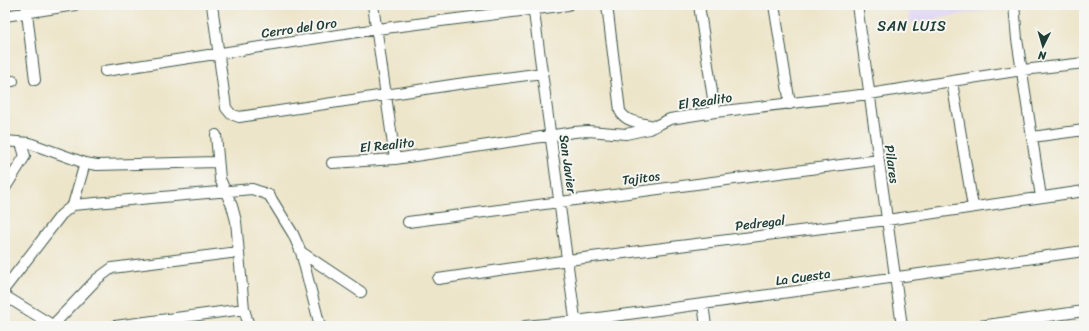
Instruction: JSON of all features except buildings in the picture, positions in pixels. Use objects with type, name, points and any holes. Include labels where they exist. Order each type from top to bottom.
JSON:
[{"type":"street","points":[[5,16],[27,9],[75,5]]},
{"type":"street","points":[[212,5],[226,108],[231,114],[239,117],[543,73]]},
{"type":"street","points":[[373,5],[395,159]]},
{"type":"street","name":"Cerro del Oro","points":[[105,70],[377,29],[534,7],[568,5]]},
{"type":"street","points":[[607,5],[620,111],[623,116],[629,119],[655,126]]},
{"type":"street","points":[[699,5],[715,112]]},
{"type":"street","points":[[774,5],[790,104]]},
{"type":"street","name":"Pilares","points":[[857,5],[868,94],[879,160],[902,326]]},
{"type":"street","points":[[1018,6],[1023,70],[1041,197]]},
{"type":"street","name":"San Javier","points":[[534,7],[576,324]]},
{"type":"street","points":[[27,9],[35,80]]},
{"type":"street","name":"El Realito","points":[[332,163],[395,159],[588,131],[626,134],[639,132],[670,119],[715,112],[868,94],[1023,70],[1084,63]]},
{"type":"street","points":[[952,82],[973,207]]},
{"type":"street","points":[[1032,137],[1084,130]]},
{"type":"street","points":[[216,135],[217,162],[220,179],[232,206],[236,221],[244,309],[249,326]]},
{"type":"street","points":[[5,141],[29,143],[85,163],[113,165],[217,162]]},
{"type":"street","points":[[5,188],[25,156],[21,143]]},
{"type":"street","name":"Tajitos","points":[[408,222],[879,160]]},
{"type":"street","points":[[73,205],[85,163]]},
{"type":"street","points":[[5,288],[61,215],[73,205],[225,190],[252,189],[269,195],[301,252],[320,326]]},
{"type":"street","name":"Pedregal","points":[[438,279],[568,260],[887,220],[1084,191]]},
{"type":"street","name":"La Cuesta","points":[[525,326],[576,324],[703,304],[1084,251]]},
{"type":"street","points":[[5,296],[54,326],[97,279],[112,268],[238,252]]},
{"type":"street","points":[[301,252],[360,292]]},
{"type":"street","points":[[703,304],[706,326]]},
{"type":"street","points":[[114,326],[244,309]]},
{"type":"street","points":[[980,326],[1084,311]]},
{"type":"shaded area","points":[[907,5],[1000,5],[1000,8],[910,23]]},
{"type":"district","name":"SAN LUIS","points":[[912,26]]}]
